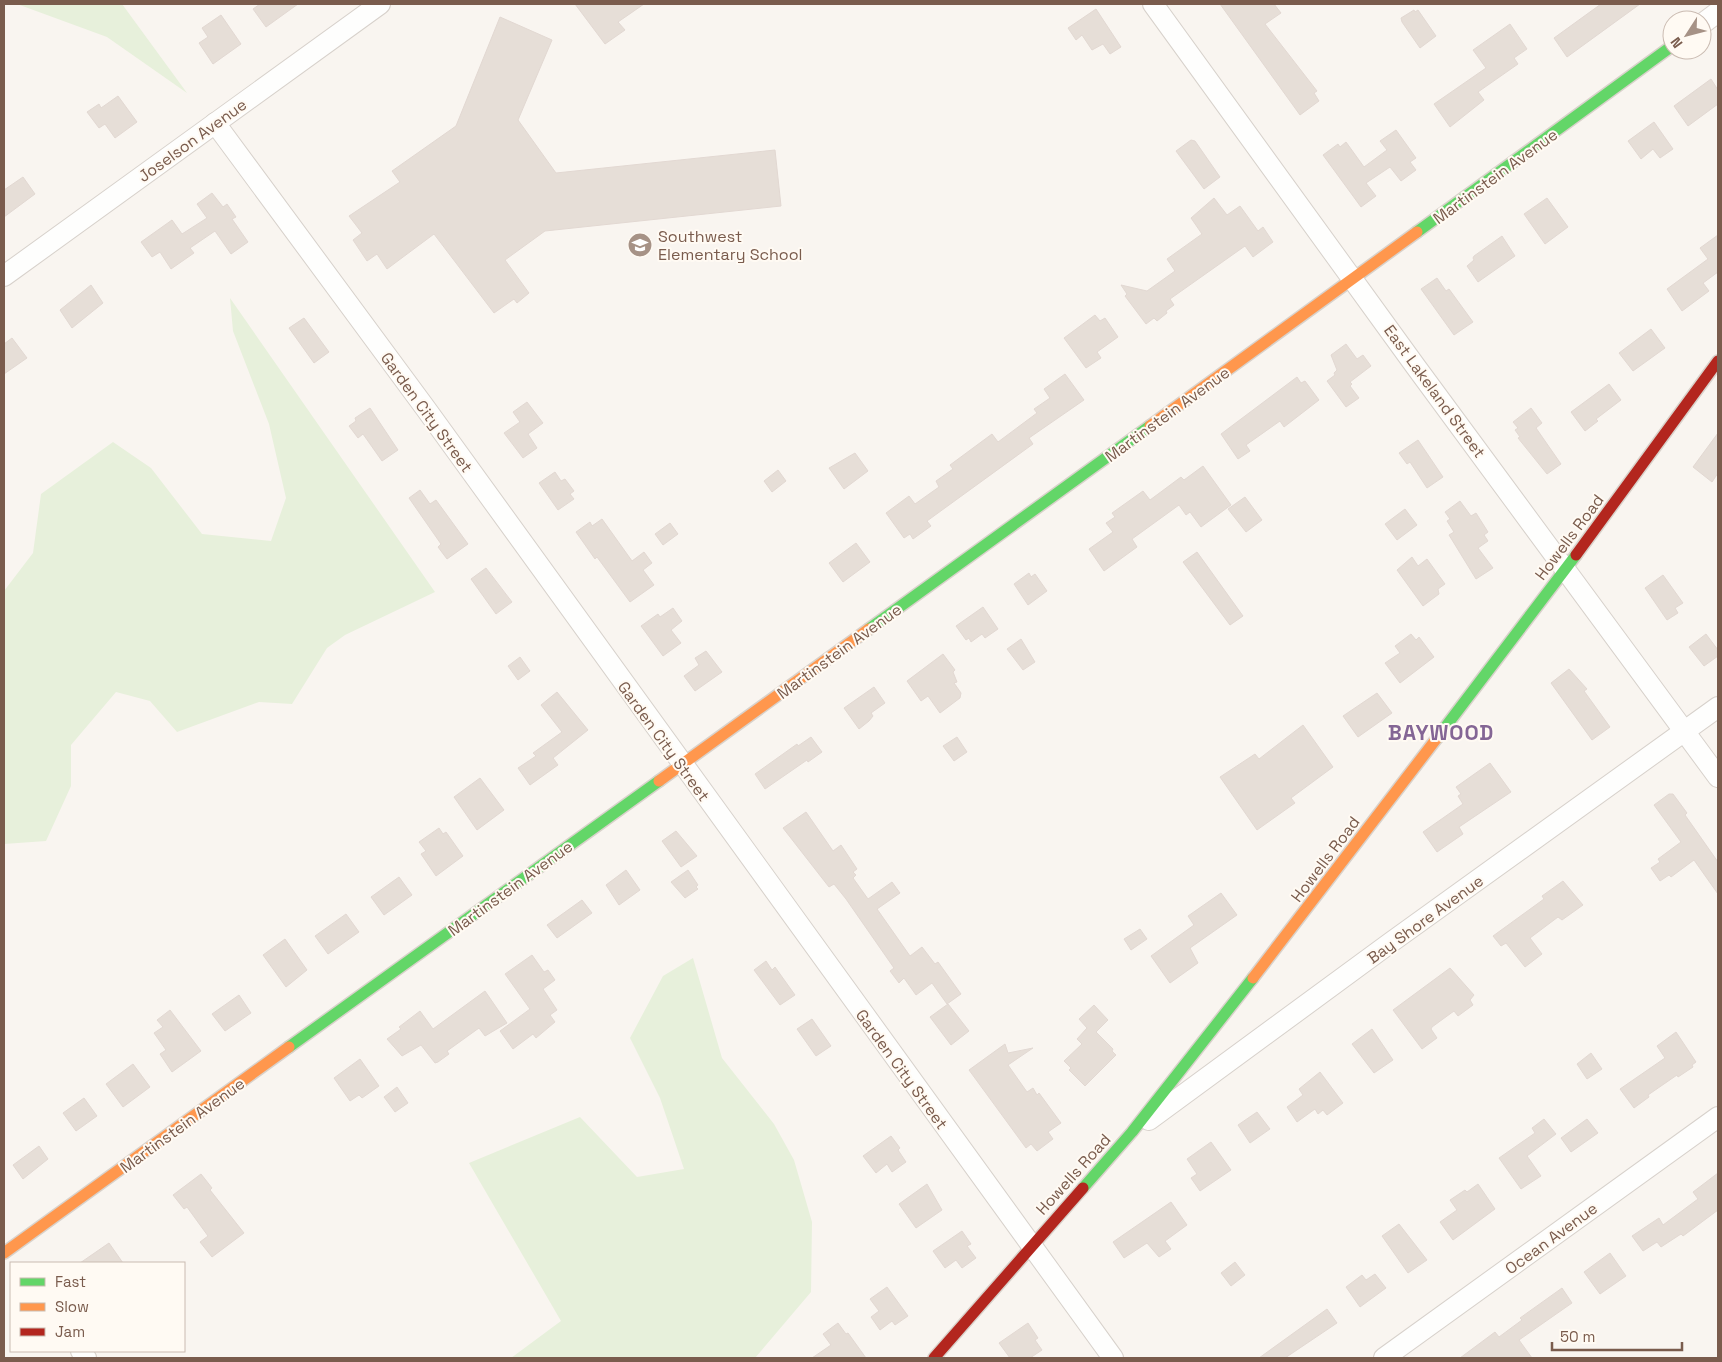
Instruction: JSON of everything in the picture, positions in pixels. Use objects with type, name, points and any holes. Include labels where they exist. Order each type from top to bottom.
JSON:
[{"type":"street","name":"Joselson Avenue","points":[[4,276],[380,4]]},
{"type":"street","name":"East Lakeland Street","points":[[1153,4],[1718,777]]},
{"type":"street","name":"Martinstein Avenue","points":[[8,1253],[1354,279],[1662,53]]},
{"type":"street","name":"Garden City Street","points":[[215,123],[426,409],[681,765],[1112,1358]]},
{"type":"street","name":"Howells Road","points":[[934,1358],[1030,1246],[1132,1132],[1315,899],[1566,568],[1718,361]]},
{"type":"street","name":"Bay Shore Avenue","points":[[1132,1132],[1390,943],[1718,707]]},
{"type":"street","name":"Ocean Avenue","points":[[1384,1358],[1718,1117]]},
{"type":"green space","points":[[17,4],[122,4],[187,93],[107,37]]},
{"type":"green space","points":[[230,298],[435,592],[345,635],[327,648],[292,704],[259,702],[177,732],[150,701],[116,692],[71,745],[71,786],[46,841],[4,844],[4,591],[33,553],[41,494],[113,442],[151,468],[202,534],[271,541],[286,498],[269,424],[233,331]]},
{"type":"green space","points":[[693,958],[722,1058],[774,1124],[794,1160],[812,1222],[811,1292],[755,1358],[511,1358],[561,1321],[469,1163],[580,1117],[637,1177],[684,1169],[660,1098],[630,1038],[663,976]]},
{"type":"building","points":[[260,4],[298,4],[266,27],[253,9]]},
{"type":"building","points":[[575,4],[644,4],[618,22],[625,30],[605,44]]},
{"type":"building","points":[[1220,4],[1274,4],[1281,13],[1265,24],[1317,91],[1314,93],[1319,101],[1300,115]]},
{"type":"building","points":[[1601,4],[1640,4],[1567,57],[1554,38]]},
{"type":"building","points":[[1096,9],[1121,47],[1110,54],[1103,44],[1092,50],[1082,35],[1076,40],[1068,28]]},
{"type":"building","points":[[1414,10],[1415,12],[1418,10],[1436,36],[1420,48],[1401,18]]},
{"type":"building","points":[[221,15],[241,44],[213,64],[199,43],[208,37],[202,28]]},
{"type":"building","points":[[500,17],[552,40],[518,120],[556,173],[775,150],[781,206],[545,231],[505,260],[529,293],[517,303],[514,299],[494,313],[434,234],[387,269],[377,254],[367,261],[353,240],[362,233],[349,216],[400,182],[392,171],[456,126]]},
{"type":"building","points":[[1510,24],[1527,49],[1514,58],[1518,64],[1478,92],[1484,100],[1450,127],[1434,104],[1486,68],[1473,50]]},
{"type":"building","points":[[1711,79],[1718,90],[1718,104],[1688,126],[1674,106]]},
{"type":"building","points":[[118,96],[137,122],[115,138],[105,124],[99,128],[87,112],[99,104],[101,108]]},
{"type":"building","points":[[1654,122],[1673,149],[1660,158],[1653,149],[1641,159],[1628,141]]},
{"type":"building","points":[[1396,130],[1416,158],[1410,162],[1416,170],[1401,181],[1390,167],[1366,183],[1376,196],[1361,207],[1323,155],[1338,144],[1340,147],[1346,142],[1364,167],[1387,150],[1380,141]]},
{"type":"building","points":[[1191,140],[1195,141],[1220,177],[1204,189],[1176,151]]},
{"type":"building","points":[[23,177],[35,194],[4,217],[4,190]]},
{"type":"building","points":[[212,193],[223,207],[227,204],[236,217],[232,219],[248,242],[231,254],[215,231],[190,248],[194,253],[171,269],[160,252],[152,257],[141,242],[172,220],[182,234],[207,218],[197,204]]},
{"type":"building","points":[[1214,198],[1227,215],[1240,206],[1258,231],[1263,227],[1273,242],[1253,257],[1245,246],[1170,299],[1174,305],[1166,311],[1167,313],[1157,321],[1154,318],[1146,324],[1125,296],[1127,294],[1121,285],[1147,291],[1175,271],[1167,259],[1202,234],[1191,218]]},
{"type":"building","points":[[1547,198],[1568,227],[1545,244],[1524,214]]},
{"type":"building","points":[[1718,235],[1718,272],[1703,283],[1709,291],[1682,311],[1667,289],[1708,259],[1700,248]]},
{"type":"building","points":[[1502,236],[1515,256],[1478,282],[1467,266],[1474,260],[1474,256]]},
{"type":"building","points":[[1437,278],[1446,291],[1449,289],[1473,322],[1454,335],[1421,289]]},
{"type":"building","points":[[91,285],[103,303],[72,328],[60,310]]},
{"type":"building","points":[[1095,315],[1100,321],[1105,318],[1118,337],[1097,352],[1101,358],[1086,368],[1064,338]]},
{"type":"building","points":[[304,318],[329,352],[314,363],[289,328]]},
{"type":"building","points":[[1651,329],[1665,348],[1633,371],[1619,353]]},
{"type":"building","points":[[12,338],[27,358],[4,374],[4,344]]},
{"type":"building","points":[[1346,344],[1357,359],[1363,355],[1371,366],[1350,382],[1352,384],[1350,386],[1359,398],[1346,407],[1327,381],[1335,375],[1334,373],[1337,370],[1331,355]]},
{"type":"building","points":[[1065,374],[1084,400],[1029,438],[1033,444],[927,521],[931,526],[913,539],[910,534],[904,538],[886,513],[909,496],[915,504],[939,487],[936,481],[953,469],[950,465],[992,434],[998,442],[1037,413],[1034,409],[1050,398],[1044,389]]},
{"type":"building","points":[[1297,377],[1301,383],[1305,381],[1319,400],[1284,427],[1280,421],[1246,445],[1250,451],[1238,459],[1221,434]]},
{"type":"building","points":[[1609,384],[1621,400],[1596,419],[1598,421],[1585,431],[1571,412]]},
{"type":"building","points":[[527,402],[543,423],[528,434],[537,448],[523,458],[504,433],[520,422],[513,412]]},
{"type":"building","points":[[370,408],[398,450],[382,461],[363,434],[358,438],[349,426],[356,421],[355,418]]},
{"type":"building","points":[[1531,408],[1542,423],[1536,428],[1561,464],[1547,474],[1518,438],[1520,437],[1515,430],[1518,428],[1513,422]]},
{"type":"building","points":[[1718,433],[1718,473],[1712,482],[1693,467]]},
{"type":"building","points":[[1418,440],[1443,477],[1427,488],[1410,462],[1407,464],[1399,453]]},
{"type":"building","points":[[855,453],[868,471],[844,489],[829,468]]},
{"type":"building","points":[[1203,466],[1231,505],[1201,527],[1190,512],[1186,515],[1179,505],[1132,539],[1137,547],[1104,571],[1089,549],[1113,532],[1106,523],[1115,517],[1112,513],[1143,491],[1150,500],[1181,477],[1184,480]]},
{"type":"building","points":[[778,470],[786,481],[772,492],[764,481]]},
{"type":"building","points":[[555,472],[561,481],[565,479],[574,491],[570,494],[574,499],[558,510],[539,483]]},
{"type":"building","points":[[420,490],[430,504],[436,500],[468,544],[447,559],[438,547],[441,544],[409,498]]},
{"type":"building","points":[[1245,497],[1262,520],[1246,532],[1228,509]]},
{"type":"building","points":[[1460,501],[1471,516],[1476,513],[1488,532],[1484,535],[1488,541],[1478,548],[1493,568],[1476,579],[1449,535],[1454,532],[1447,521],[1450,519],[1445,512]]},
{"type":"building","points":[[1405,509],[1417,525],[1397,540],[1385,524]]},
{"type":"building","points":[[602,519],[632,561],[644,552],[652,563],[643,570],[654,585],[630,602],[576,532],[590,522],[592,526]]},
{"type":"building","points":[[670,523],[678,534],[663,545],[655,534]]},
{"type":"building","points":[[856,543],[870,562],[843,582],[829,563]]},
{"type":"building","points":[[1197,552],[1243,616],[1230,625],[1183,562]]},
{"type":"building","points":[[1412,557],[1418,566],[1427,559],[1445,584],[1438,589],[1439,594],[1423,606],[1397,570]]},
{"type":"building","points":[[486,568],[512,602],[496,614],[471,579]]},
{"type":"building","points":[[1029,573],[1031,577],[1035,574],[1047,591],[1028,605],[1014,584]]},
{"type":"building","points":[[1663,575],[1683,603],[1675,608],[1678,613],[1667,620],[1645,588]]},
{"type":"building","points":[[983,607],[998,629],[985,638],[982,634],[971,642],[969,638],[966,640],[956,626]]},
{"type":"building","points":[[673,608],[682,621],[671,630],[681,643],[663,656],[641,626],[658,614],[660,617]]},
{"type":"building","points":[[1411,634],[1416,640],[1419,637],[1434,657],[1400,683],[1385,663],[1400,653],[1395,646]]},
{"type":"building","points":[[1706,634],[1718,650],[1718,656],[1704,666],[1689,647]]},
{"type":"building","points":[[1021,639],[1035,662],[1023,670],[1007,649]]},
{"type":"building","points":[[706,651],[722,672],[695,691],[684,676],[699,665],[695,658]]},
{"type":"building","points":[[943,654],[955,670],[953,672],[957,682],[954,683],[961,693],[960,698],[940,713],[928,696],[921,701],[907,681]]},
{"type":"building","points":[[520,657],[530,671],[518,680],[508,666]]},
{"type":"building","points":[[1569,669],[1587,689],[1584,691],[1610,727],[1592,740],[1551,683]]},
{"type":"building","points":[[874,687],[885,703],[871,713],[873,716],[859,729],[844,708]]},
{"type":"building","points":[[557,692],[588,730],[553,758],[558,765],[530,785],[518,768],[536,756],[533,753],[562,732],[541,705]]},
{"type":"building","points":[[1377,693],[1392,713],[1358,737],[1343,716]]},
{"type":"building","points":[[1303,725],[1333,767],[1291,798],[1295,803],[1257,830],[1220,777],[1255,754],[1259,759]]},
{"type":"building","points":[[811,737],[822,752],[765,789],[755,774],[797,744],[798,746]]},
{"type":"building","points":[[957,737],[967,752],[954,761],[943,746]]},
{"type":"building","points":[[1490,763],[1511,792],[1459,827],[1463,834],[1437,852],[1423,832],[1463,804],[1458,796],[1461,794],[1456,787]]},
{"type":"building","points":[[480,778],[504,810],[477,830],[454,797]]},
{"type":"building","points":[[1669,794],[1673,794],[1687,813],[1685,815],[1718,862],[1718,894],[1694,860],[1671,877],[1669,875],[1660,881],[1651,868],[1660,862],[1658,859],[1681,842],[1654,805]]},
{"type":"building","points":[[806,812],[833,851],[841,845],[857,869],[853,872],[856,875],[853,878],[868,899],[892,882],[900,893],[877,909],[910,956],[922,947],[935,964],[938,962],[961,994],[947,1004],[932,983],[916,995],[904,978],[899,983],[890,971],[894,968],[846,899],[834,884],[829,887],[783,828]]},
{"type":"building","points":[[439,828],[443,834],[446,832],[463,856],[436,876],[421,854],[426,851],[419,842]]},
{"type":"building","points":[[676,831],[697,856],[681,867],[662,841]]},
{"type":"building","points":[[626,870],[640,890],[619,905],[606,885]]},
{"type":"building","points":[[688,870],[698,885],[696,887],[698,889],[685,898],[671,882]]},
{"type":"building","points":[[399,877],[412,895],[384,915],[371,897]]},
{"type":"building","points":[[1563,881],[1583,905],[1562,920],[1558,917],[1530,938],[1542,954],[1525,967],[1506,943],[1501,946],[1493,936],[1544,899],[1542,896]]},
{"type":"building","points":[[1221,893],[1237,915],[1190,948],[1198,963],[1170,983],[1151,956],[1194,925],[1188,916]]},
{"type":"building","points":[[582,900],[592,913],[557,938],[547,925]]},
{"type":"building","points":[[346,914],[359,932],[328,954],[315,936]]},
{"type":"building","points":[[1140,929],[1147,939],[1131,950],[1124,939]]},
{"type":"building","points":[[285,939],[307,970],[286,987],[263,955]]},
{"type":"building","points":[[532,955],[544,972],[548,970],[555,980],[543,989],[557,1010],[550,1015],[555,1022],[536,1038],[533,1034],[513,1049],[500,1031],[530,1009],[505,974]]},
{"type":"building","points":[[766,961],[772,970],[775,967],[795,995],[780,1005],[754,970]]},
{"type":"building","points":[[1450,968],[1474,995],[1470,1000],[1473,1005],[1458,1016],[1454,1011],[1432,1027],[1431,1029],[1437,1038],[1422,1049],[1393,1010]]},
{"type":"building","points":[[485,991],[507,1023],[485,1036],[479,1028],[447,1051],[449,1054],[438,1062],[435,1063],[421,1045],[402,1056],[387,1039],[420,1011],[433,1029]]},
{"type":"building","points":[[239,995],[251,1013],[225,1031],[212,1014]]},
{"type":"building","points":[[948,1004],[969,1031],[951,1045],[930,1017]]},
{"type":"building","points":[[1094,1005],[1108,1020],[1096,1032],[1113,1049],[1112,1051],[1116,1055],[1085,1086],[1069,1070],[1071,1068],[1064,1061],[1082,1044],[1077,1039],[1087,1028],[1079,1019]]},
{"type":"building","points":[[170,1010],[201,1051],[172,1072],[160,1054],[166,1050],[154,1033],[163,1027],[157,1020]]},
{"type":"building","points":[[812,1019],[831,1046],[816,1056],[797,1029]]},
{"type":"building","points":[[1372,1029],[1393,1060],[1374,1073],[1352,1044]]},
{"type":"building","points":[[1676,1032],[1696,1062],[1692,1065],[1693,1067],[1678,1077],[1677,1075],[1648,1095],[1649,1097],[1634,1108],[1620,1089],[1665,1058],[1657,1046]]},
{"type":"building","points":[[1005,1044],[1008,1053],[1033,1048],[1008,1065],[1027,1092],[1033,1088],[1037,1095],[1039,1093],[1061,1123],[1048,1132],[1053,1139],[1037,1151],[1031,1144],[1026,1148],[969,1070]]},
{"type":"building","points":[[1591,1053],[1602,1069],[1587,1079],[1577,1064]]},
{"type":"building","points":[[360,1059],[379,1086],[362,1098],[359,1095],[350,1101],[334,1078]]},
{"type":"building","points":[[133,1064],[150,1087],[123,1107],[106,1084]]},
{"type":"building","points":[[1320,1072],[1343,1103],[1327,1115],[1323,1110],[1318,1114],[1315,1109],[1297,1122],[1287,1107],[1303,1095],[1299,1089]]},
{"type":"building","points":[[397,1087],[408,1103],[395,1112],[384,1097]]},
{"type":"building","points":[[84,1098],[97,1116],[76,1131],[63,1113]]},
{"type":"building","points":[[1257,1112],[1270,1129],[1250,1143],[1238,1125]]},
{"type":"building","points":[[1544,1119],[1556,1134],[1527,1156],[1541,1176],[1521,1189],[1499,1158],[1535,1133],[1532,1128]]},
{"type":"building","points":[[1587,1119],[1598,1133],[1571,1152],[1561,1138]]},
{"type":"building","points":[[891,1136],[900,1148],[898,1150],[906,1162],[892,1172],[887,1164],[876,1173],[863,1156]]},
{"type":"building","points":[[1211,1142],[1231,1170],[1200,1191],[1191,1178],[1197,1174],[1187,1159]]},
{"type":"building","points":[[39,1146],[48,1159],[23,1179],[13,1165]]},
{"type":"building","points":[[1718,1173],[1718,1210],[1683,1236],[1681,1234],[1661,1247],[1657,1242],[1643,1251],[1632,1236],[1659,1218],[1663,1225],[1698,1199],[1693,1192]]},
{"type":"building","points":[[201,1174],[212,1188],[210,1190],[244,1233],[212,1257],[200,1242],[208,1236],[187,1207],[184,1209],[173,1195]]},
{"type":"building","points":[[927,1184],[942,1210],[916,1228],[899,1204]]},
{"type":"building","points":[[1478,1184],[1495,1209],[1453,1240],[1440,1222],[1457,1210],[1450,1200]]},
{"type":"building","points":[[1171,1202],[1187,1225],[1165,1241],[1171,1249],[1159,1257],[1147,1243],[1124,1258],[1113,1242]]},
{"type":"building","points":[[1399,1224],[1427,1260],[1408,1273],[1382,1236]]},
{"type":"building","points":[[962,1231],[971,1244],[967,1246],[976,1258],[962,1268],[956,1260],[945,1268],[933,1251]]},
{"type":"building","points":[[109,1243],[122,1262],[81,1262]]},
{"type":"building","points":[[1610,1253],[1626,1276],[1600,1294],[1584,1272]]},
{"type":"building","points":[[1235,1262],[1245,1275],[1231,1286],[1221,1273]]},
{"type":"building","points":[[1375,1274],[1386,1288],[1360,1307],[1346,1287],[1362,1275],[1366,1280]]},
{"type":"building","points":[[887,1287],[908,1316],[895,1325],[892,1321],[880,1330],[871,1317],[879,1311],[870,1299]]},
{"type":"building","points":[[1562,1288],[1572,1303],[1519,1340],[1532,1358],[1460,1358],[1495,1332],[1499,1337],[1522,1320],[1520,1318]]},
{"type":"building","points":[[1327,1309],[1337,1323],[1285,1358],[1259,1358]]},
{"type":"building","points":[[838,1323],[846,1334],[848,1333],[866,1358],[812,1358],[831,1345],[823,1334]]},
{"type":"building","points":[[1028,1323],[1038,1338],[1035,1340],[1042,1350],[1030,1358],[1010,1358],[999,1343]]},
{"type":"traffic: fast","points":[[1417,232],[1662,53]]},
{"type":"traffic: fast","points":[[869,629],[1150,426]]},
{"type":"traffic: fast","points":[[1437,738],[1576,555]]},
{"type":"traffic: fast","points":[[289,1047],[659,781]]},
{"type":"traffic: fast","points":[[1083,1188],[1132,1132],[1253,978]]},
{"type":"traffic: slow","points":[[1150,426],[1417,232]]},
{"type":"traffic: slow","points":[[659,781],[869,629]]},
{"type":"traffic: slow","points":[[1253,978],[1437,738]]},
{"type":"traffic: slow","points":[[4,1253],[289,1047]]},
{"type":"traffic: jam","points":[[1576,555],[1718,361]]},
{"type":"traffic: jam","points":[[934,1358],[1083,1188]]},
{"type":"place","name":"Southwest Elementary School","points":[[640,245]]},
{"type":"district","name":"BAYWOOD","points":[[1441,733]]}]
